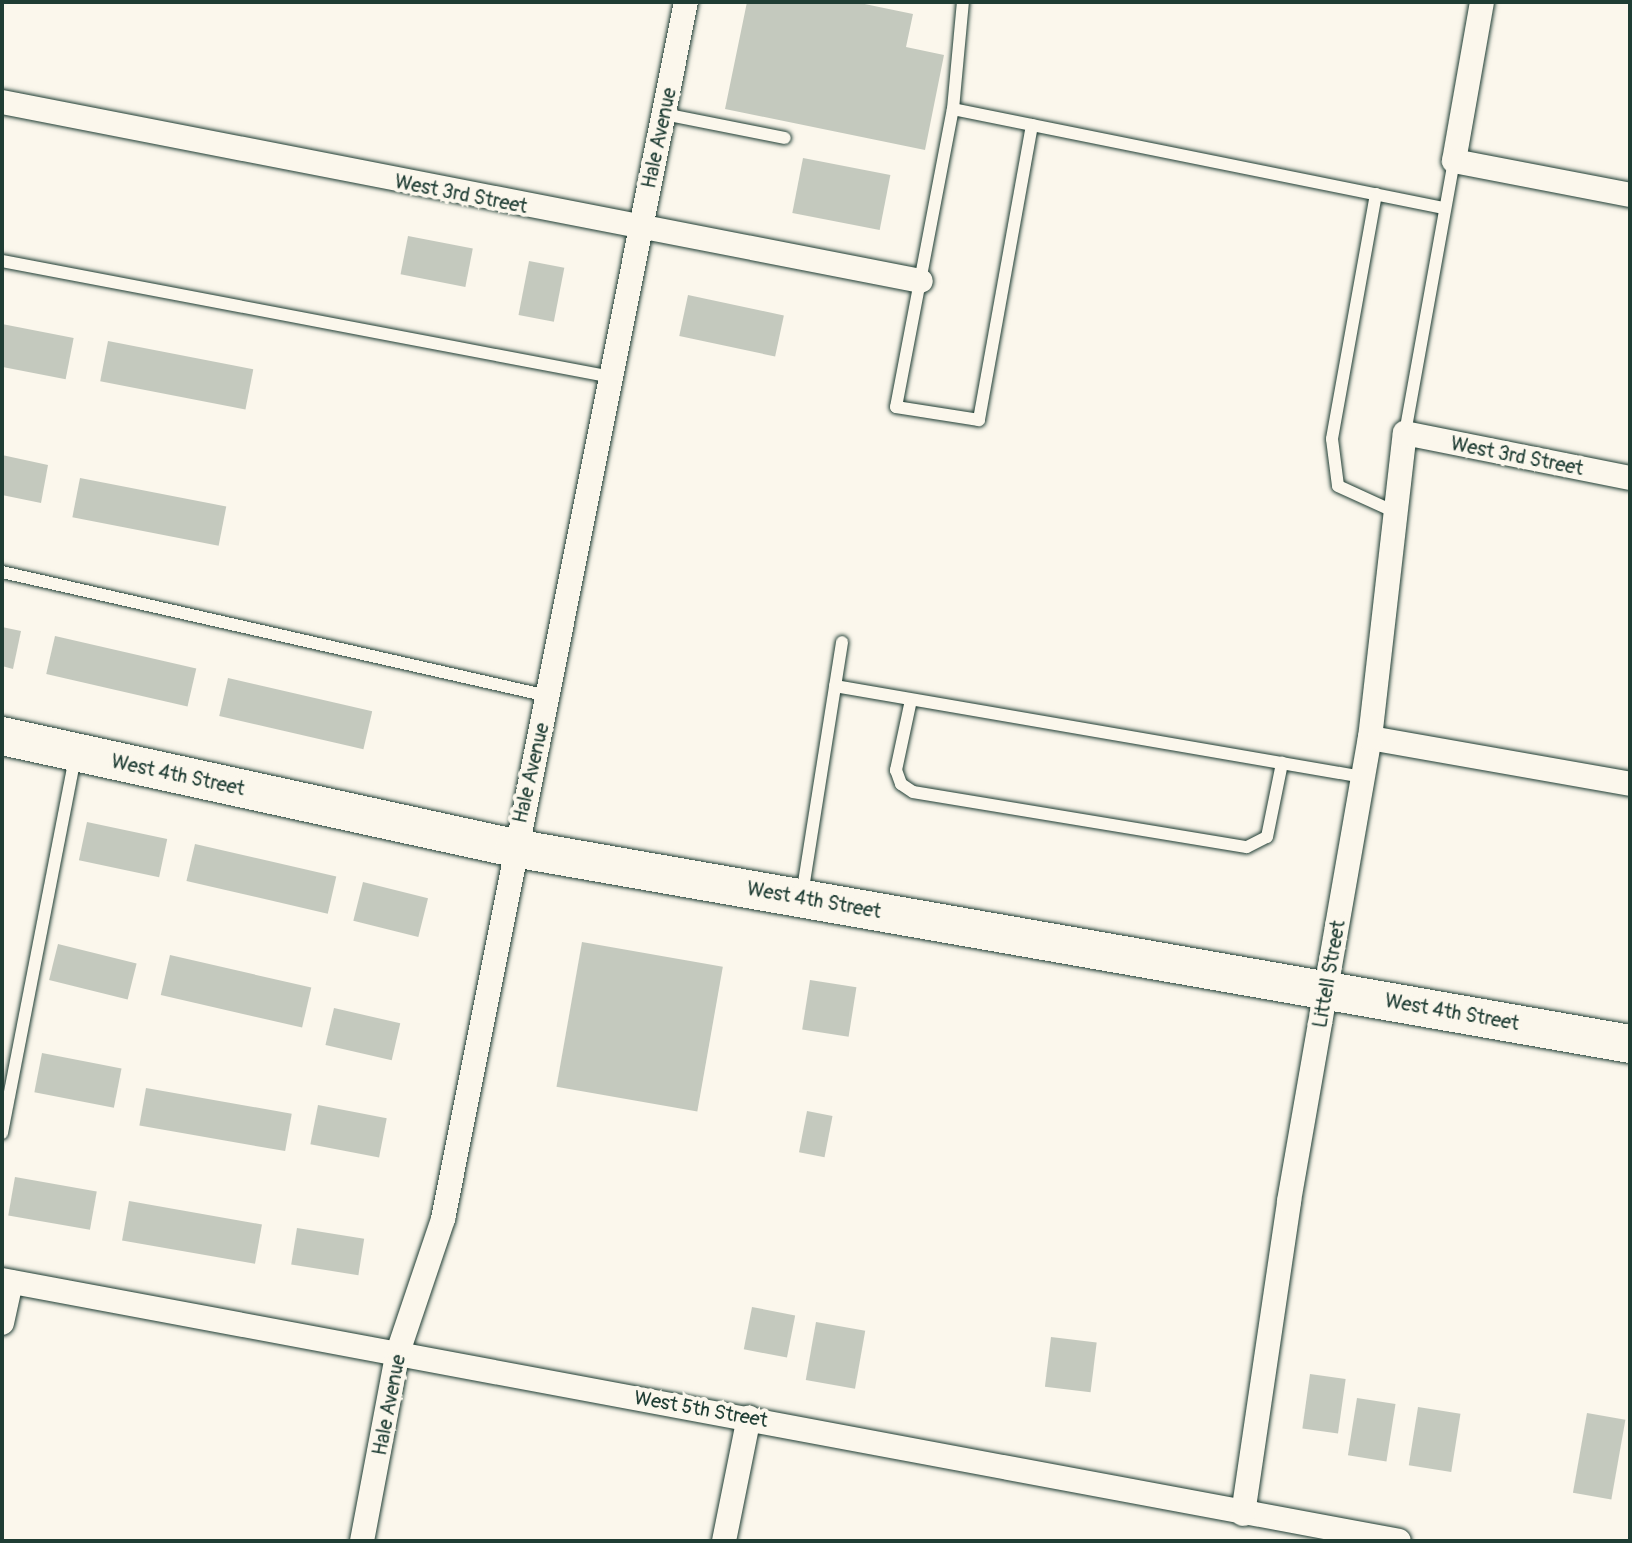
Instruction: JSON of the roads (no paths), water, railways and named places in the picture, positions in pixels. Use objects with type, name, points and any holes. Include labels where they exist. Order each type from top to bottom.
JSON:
[{"type":"main road","name":"West 4th Street","points":[[2,736],[514,848],[1630,1044]]},
{"type":"street","name":"Hale Avenue","points":[[362,1541],[397,1355],[443,1219],[514,848],[548,696],[686,2]]},
{"type":"street","points":[[1482,2],[1454,161],[1630,195]]},
{"type":"street","name":"West 3rd Street","points":[[2,102],[921,281]]},
{"type":"street","name":"West 3rd Street","points":[[1405,433],[1630,478]]},
{"type":"street","name":"Littell Street","points":[[1243,1514],[1289,1201],[1370,738],[1405,433]]},
{"type":"street","points":[[1370,738],[1630,784]]},
{"type":"street","points":[[2,1323],[6,1281]]},
{"type":"street","name":"West 5th Street","points":[[6,1281],[749,1417],[1243,1514],[1399,1541]]},
{"type":"street","points":[[724,1541],[749,1417]]},
{"type":"lane","points":[[963,2],[953,109],[896,407],[979,420],[1032,125]]},
{"type":"lane","points":[[953,109],[1443,208]]},
{"type":"lane","points":[[664,114],[785,138]]},
{"type":"lane","points":[[1405,433],[1443,208],[1454,161]]},
{"type":"lane","points":[[1376,194],[1332,439],[1338,486],[1395,512]]},
{"type":"lane","points":[[2,261],[611,377]]},
{"type":"lane","points":[[2,572],[548,696]]},
{"type":"lane","points":[[801,898],[842,642]]},
{"type":"lane","points":[[835,686],[1363,777]]},
{"type":"lane","points":[[911,700],[896,770],[901,784],[913,792],[1247,847],[1267,837],[1282,763]]},
{"type":"lane","points":[[2,1133],[76,753]]}]
